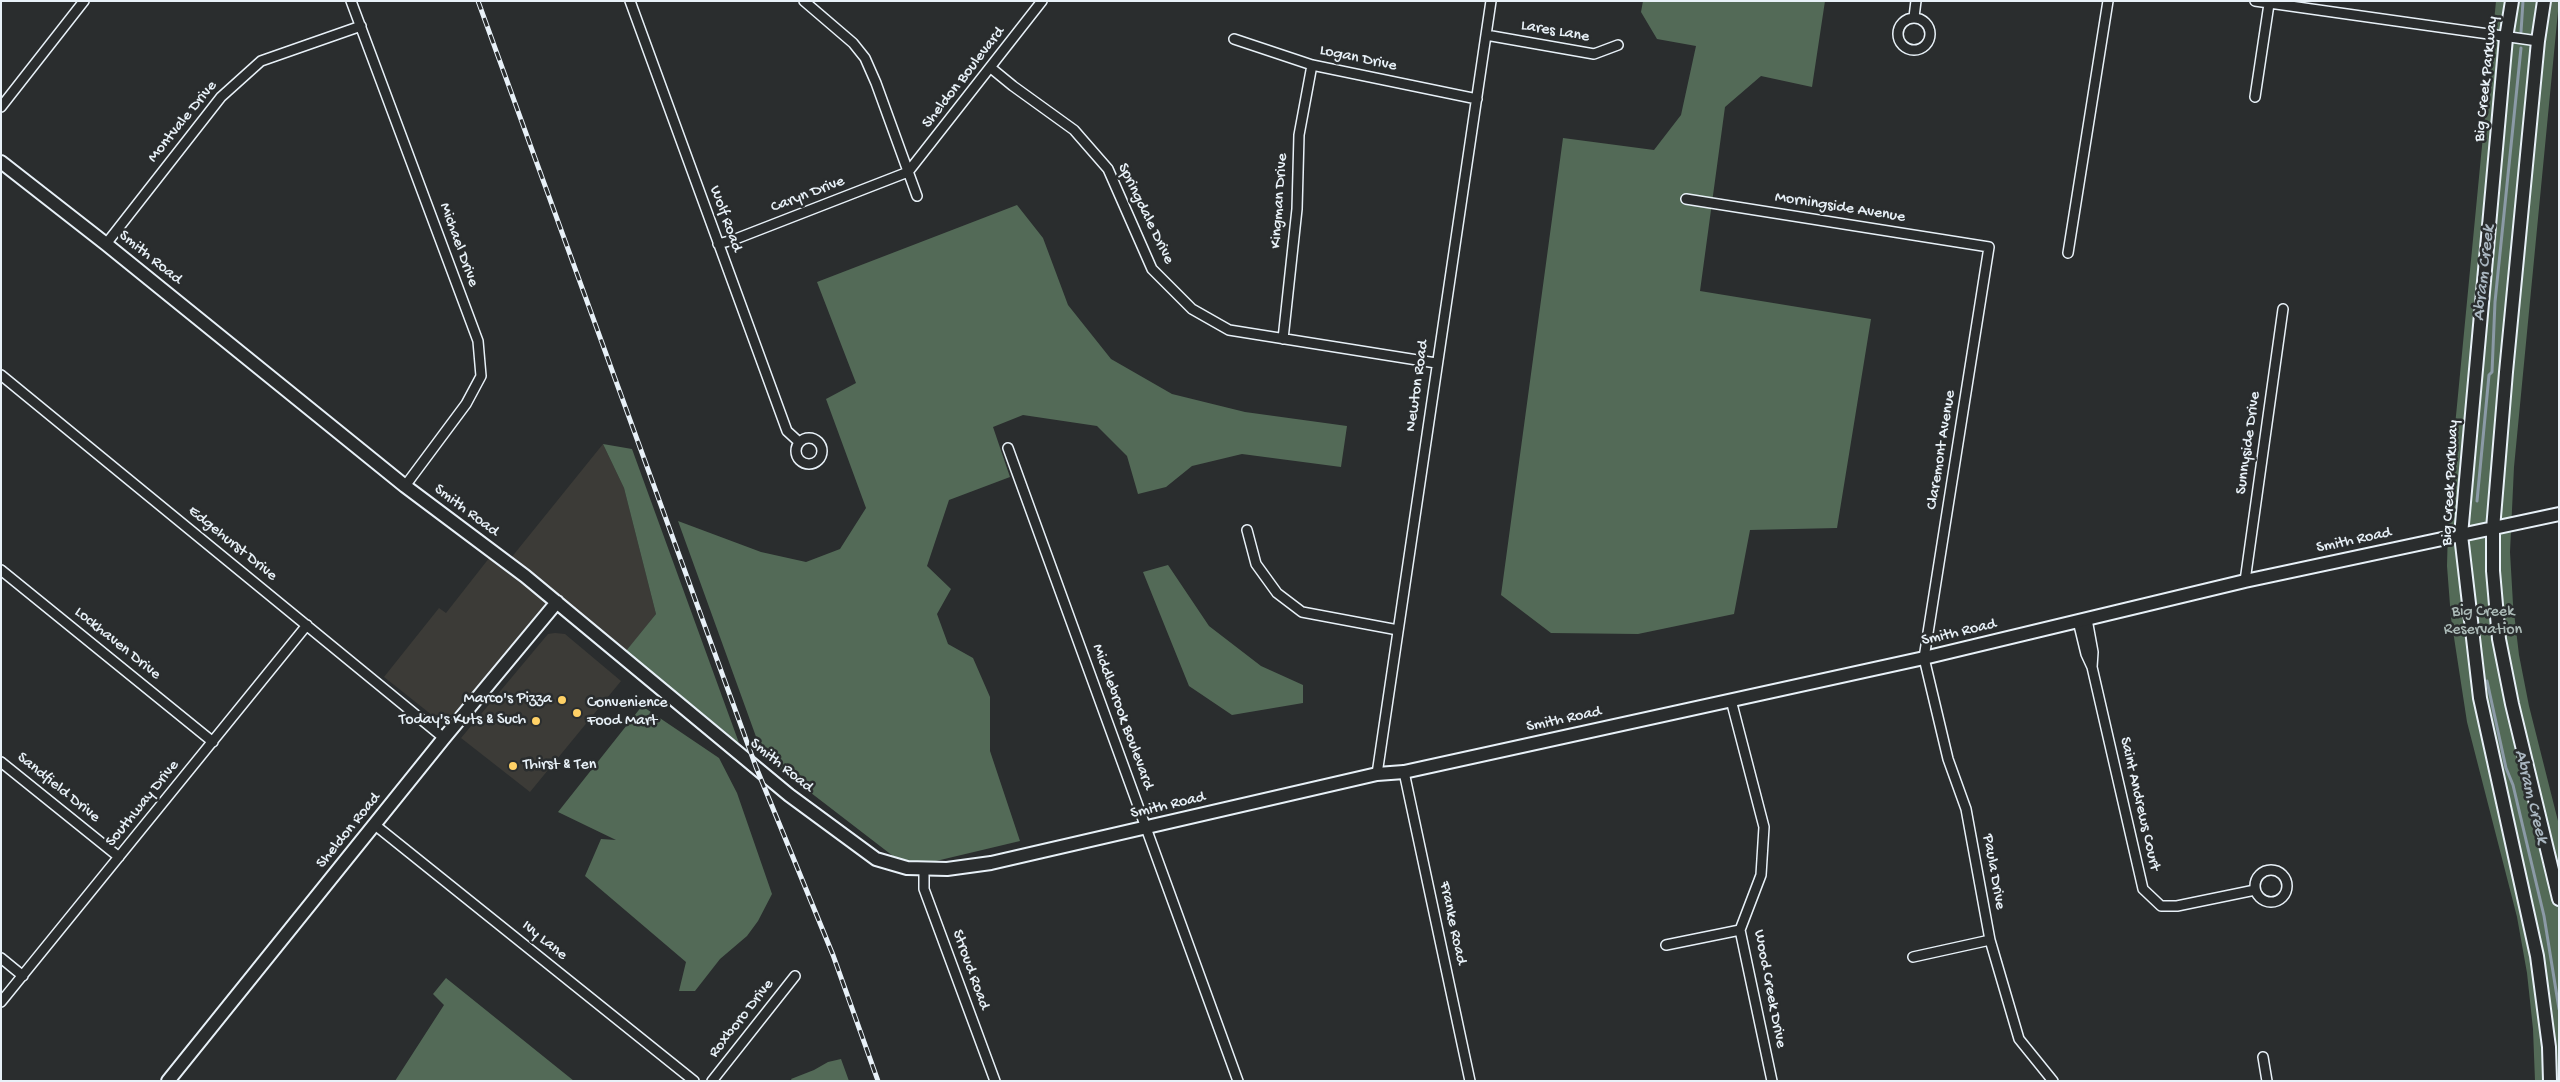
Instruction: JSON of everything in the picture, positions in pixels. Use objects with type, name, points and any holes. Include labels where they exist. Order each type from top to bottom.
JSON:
[{"type":"main road","name":"Big Creek Parkway","points":[[2512,1],[2506,38],[2461,535],[2480,698],[2537,956],[2548,1047],[2550,1081]]},
{"type":"main road","points":[[2544,1],[2538,41],[2493,529],[2493,572],[2500,639],[2512,704],[2559,899]]},
{"type":"main road","name":"Smith Road","points":[[1,162],[106,244],[405,486],[526,576],[789,795],[876,859],[889,864],[924,870],[963,868],[991,863],[1377,774],[1404,772],[1924,658],[2245,581],[2559,514]]},
{"type":"main road","name":"Sheldon Road","points":[[168,1081],[444,738],[557,602]]},
{"type":"street","name":"Michael Drive","points":[[352,1],[478,341],[481,376],[466,404],[405,486]]},
{"type":"street","name":"Wolf Road","points":[[630,1],[786,431],[799,442]]},
{"type":"street","points":[[804,1],[853,43],[864,58],[876,83],[917,196]]},
{"type":"street","name":"Sheldon Boulevard","points":[[908,172],[992,68],[1042,1]]},
{"type":"street","name":"Newton Road","points":[[1377,774],[1436,363],[1491,1]]},
{"type":"street","points":[[1914,17],[1916,1]]},
{"type":"street","points":[[2068,253],[2108,1]]},
{"type":"street","points":[[2255,1],[2506,38],[2538,41]]},
{"type":"street","points":[[1,107],[79,3]]},
{"type":"street","points":[[2255,97],[2269,4]]},
{"type":"street","name":"Montvale Drive","points":[[106,244],[221,97],[261,60],[360,26]]},
{"type":"street","name":"Lares Lane","points":[[1486,35],[1594,54],[1618,45]]},
{"type":"street","name":"Logan Drive","points":[[1234,39],[1312,65],[1477,100]]},
{"type":"street","name":"Kingman Drive","points":[[1283,339],[1297,208],[1299,134],[1312,65]]},
{"type":"street","name":"Springdale Drive","points":[[992,68],[1012,86],[1074,130],[1108,169],[1152,269],[1192,309],[1229,330],[1436,363]]},
{"type":"street","name":"Caryn Drive","points":[[718,244],[734,240],[908,172]]},
{"type":"street","name":"Morningside Avenue","points":[[1686,199],[1989,247]]},
{"type":"street","name":"Claremont Avenue","points":[[1924,658],[1989,247]]},
{"type":"street","name":"Sunnyside Drive","points":[[2245,581],[2283,309]]},
{"type":"street","name":"Edgehurst Drive","points":[[1,375],[444,738]]},
{"type":"street","name":"Middlebrook Boulevard","points":[[1008,448],[1238,1081]]},
{"type":"street","points":[[1247,530],[1256,564],[1277,593],[1302,612],[1398,630]]},
{"type":"street","name":"Lockhaven Drive","points":[[1,570],[213,742]]},
{"type":"street","name":"Saint Andrews Court","points":[[2082,620],[2086,654],[2092,667],[2143,889],[2161,906],[2177,906],[2255,890]]},
{"type":"street","name":"Southway Drive","points":[[1,1002],[307,625]]},
{"type":"street","name":"Paula Drive","points":[[1924,658],[1948,759],[1966,809],[1990,940],[2019,1039],[2053,1081]]},
{"type":"street","name":"Wood Creek Drive","points":[[1731,700],[1764,827],[1761,875],[1740,930],[1772,1081]]},
{"type":"street","name":"Sandfield Drive","points":[[1,762],[119,857]]},
{"type":"street","name":"Franke Road","points":[[1404,772],[1470,1081]]},
{"type":"street","name":"Ivy Lane","points":[[374,825],[694,1081]]},
{"type":"street","name":"Stroud Road","points":[[924,870],[924,889],[995,1081]]},
{"type":"street","points":[[1666,944],[1740,930]]},
{"type":"street","points":[[1913,957],[1990,940]]},
{"type":"street","points":[[1,958],[22,976]]},
{"type":"street","name":"Roxboro Drive","points":[[712,1081],[795,976]]},
{"type":"street","points":[[2263,1057],[2267,1081]]},
{"type":"shaded area","points":[[603,444],[624,488],[656,614],[621,658],[549,602],[447,727],[384,677],[439,608],[446,613],[497,548],[511,558]]},
{"type":"shaded area","points":[[548,634],[565,634],[621,681],[530,792],[461,738]]},
{"type":"green space","points":[[1643,1],[1825,1],[1812,87],[1761,76],[1725,107],[1700,291],[1871,319],[1837,528],[1750,530],[1734,614],[1638,634],[1551,633],[1501,595],[1563,138],[1654,150],[1681,115],[1696,46],[1657,39],[1641,12]]},
{"type":"green space","name":"Big Creek Reservation","points":[[2496,1],[2559,1],[2514,467],[2510,552],[2513,604],[2519,655],[2529,706],[2559,825],[2559,1081],[2535,1081],[2533,1029],[2527,973],[2517,917],[2467,722],[2451,618],[2447,566],[2449,488]]},
{"type":"green space","points":[[1017,205],[1043,238],[1068,305],[1111,359],[1172,394],[1245,412],[1347,426],[1341,467],[1242,454],[1192,466],[1166,487],[1138,494],[1127,456],[1097,426],[1023,415],[993,427],[1010,477],[949,500],[927,566],[951,589],[937,614],[948,644],[973,658],[990,697],[990,751],[1020,841],[915,866],[893,856],[763,756],[678,521],[761,552],[806,562],[840,549],[866,508],[826,399],[856,383],[817,282]]},
{"type":"green space","points":[[603,444],[632,449],[739,743],[626,651],[656,614],[624,488]]},
{"type":"green space","points":[[1168,565],[1209,626],[1261,666],[1303,685],[1303,703],[1232,715],[1189,686],[1143,572]]},
{"type":"green space","points":[[642,706],[719,758],[737,793],[772,894],[758,921],[747,936],[720,959],[695,991],[679,991],[686,962],[585,876],[601,839],[616,840],[558,812]]},
{"type":"green space","points":[[446,978],[574,1081],[395,1081],[444,1005],[433,994]]},
{"type":"green space","points":[[841,1059],[849,1081],[792,1081],[791,1079],[828,1062]]},
{"type":"waterway","name":"Abram Creek","points":[[2521,32],[2523,1]]},
{"type":"waterway","name":"Abram Creek","points":[[2477,501],[2489,375],[2492,372],[2495,302],[2521,48]]},
{"type":"waterway","name":"Abram Creek","points":[[2487,681],[2506,768],[2513,785],[2544,916],[2559,1009]]},
{"type":"railway","points":[[478,1],[756,767],[833,955],[878,1081]]},
{"type":"place","name":"Marco's Pizza","points":[[562,700]]},
{"type":"place","name":"Convenience Food Mart","points":[[577,713]]},
{"type":"place","name":"Today's Kuts & Such","points":[[536,721]]},
{"type":"place","name":"Thirst & Ten","points":[[513,766]]}]
